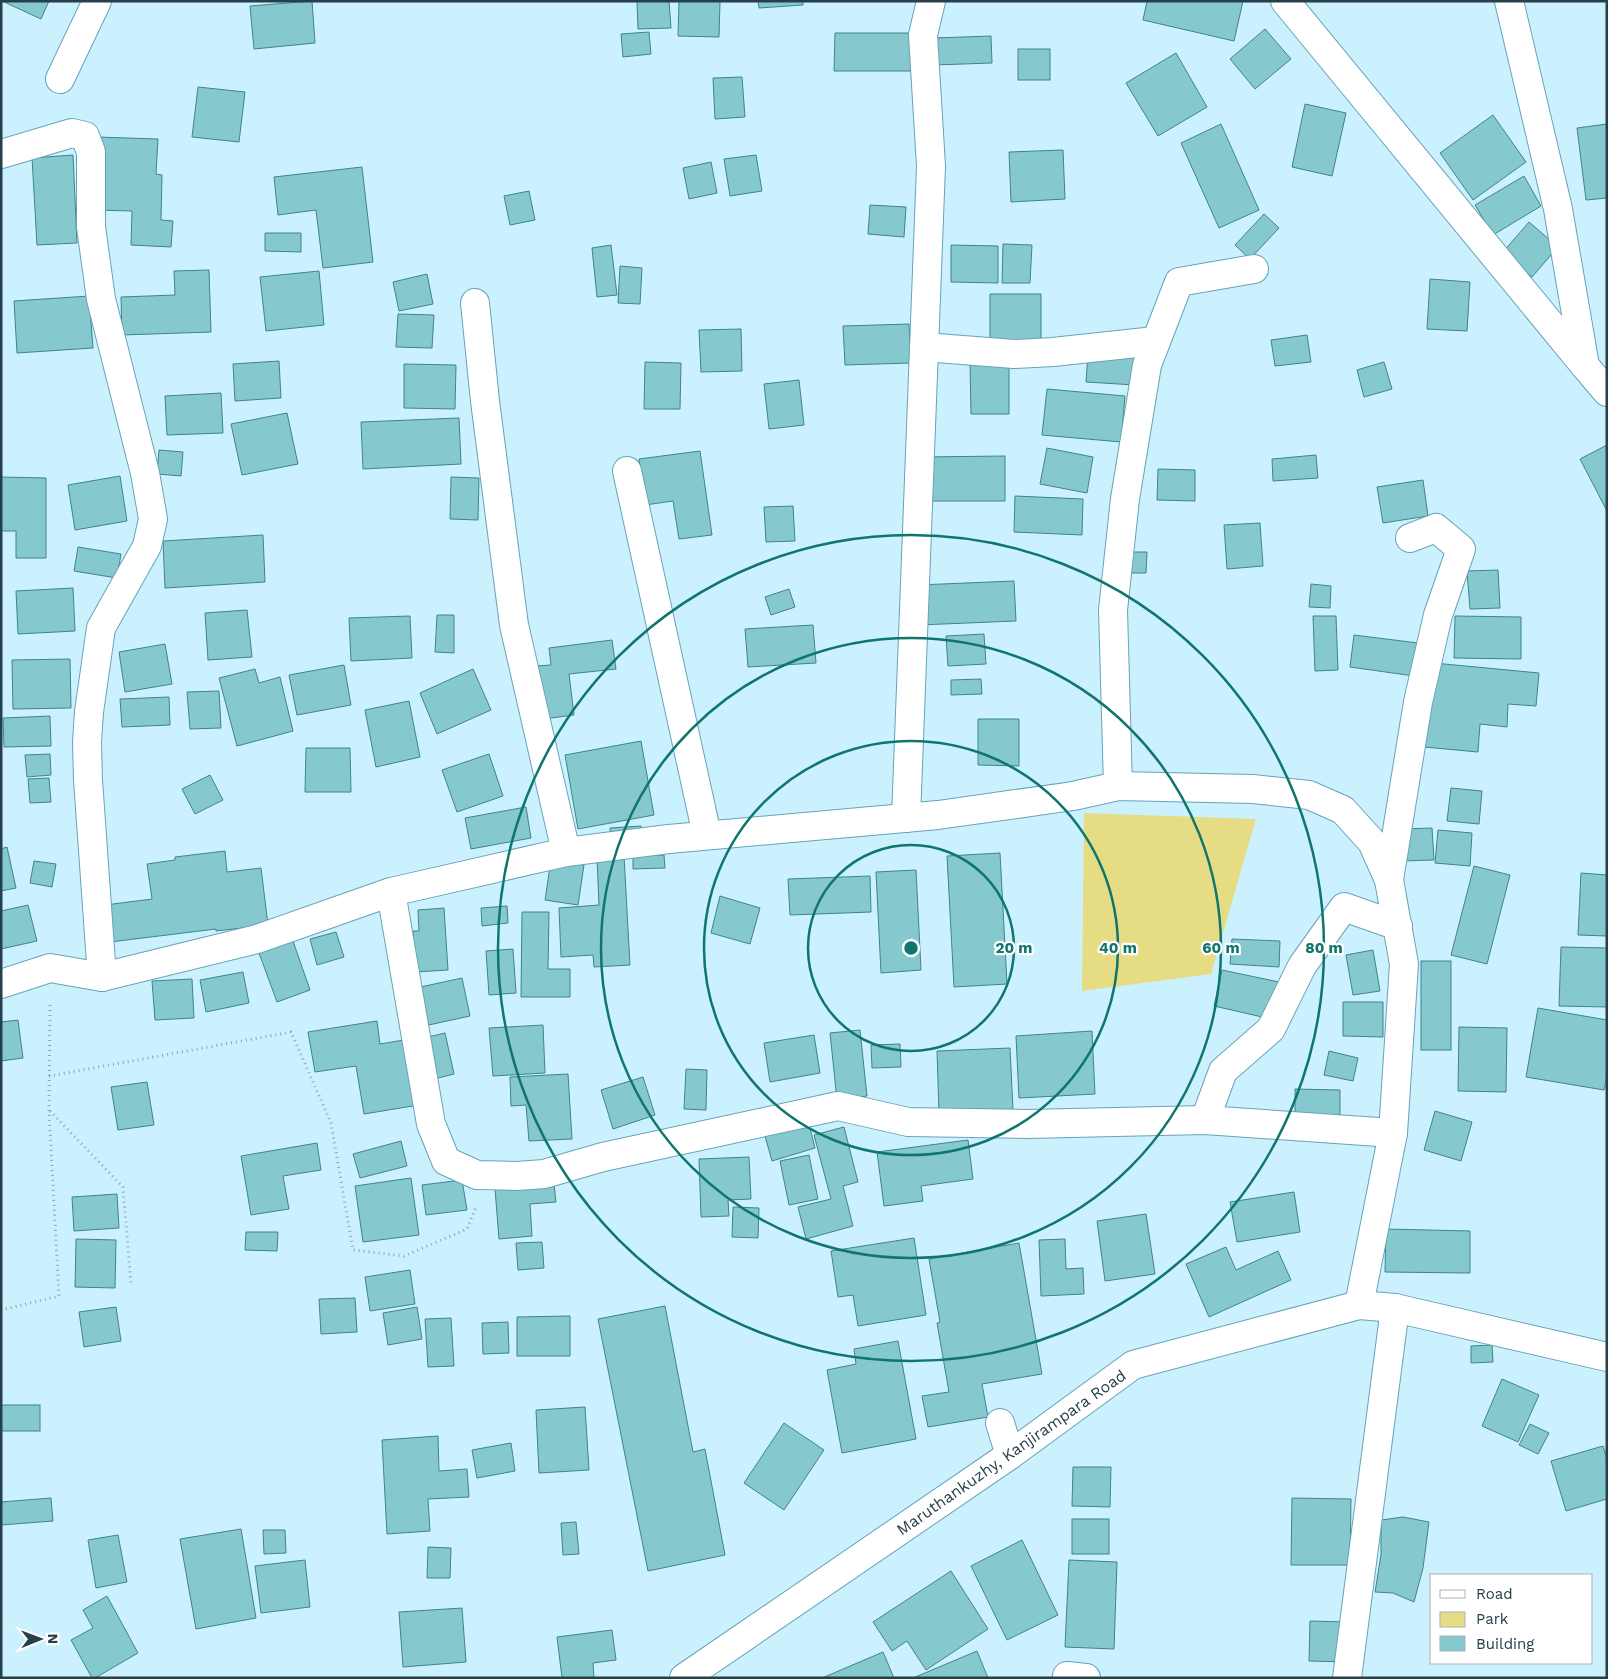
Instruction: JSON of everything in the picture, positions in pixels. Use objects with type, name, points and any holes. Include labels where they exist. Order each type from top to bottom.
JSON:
[{"type":"street","points":[[60,79],[97,1]]},
{"type":"street","points":[[906,818],[931,166],[923,35],[931,1]]},
{"type":"street","points":[[1285,1],[1607,392]]},
{"type":"street","points":[[1510,1],[1558,209],[1585,366]]},
{"type":"street","points":[[1,154],[72,133],[85,136],[92,152],[91,227],[102,299],[145,473],[153,519],[147,546],[102,628],[89,712],[87,742],[88,780],[102,976]]},
{"type":"street","points":[[1118,786],[1113,610],[1124,499],[1147,365],[1179,282],[1254,269]]},
{"type":"street","points":[[474,303],[514,625],[566,852]]},
{"type":"street","points":[[924,347],[1014,354],[1053,352],[1156,341]]},
{"type":"street","points":[[626,471],[706,835]]},
{"type":"street","points":[[1389,880],[1418,702],[1438,616],[1461,549],[1436,528],[1410,538]]},
{"type":"street","points":[[1,984],[50,968],[102,976],[256,939],[391,892],[566,852],[706,835],[906,818],[1073,796],[1118,786],[1253,789],[1309,795],[1343,810],[1372,842],[1389,880],[1404,964],[1393,1133],[1359,1305]]},
{"type":"street","points":[[391,892],[431,1124],[446,1161],[477,1175],[544,1174],[602,1157],[838,1106],[908,1122],[1026,1124],[1205,1120],[1393,1133]]},
{"type":"street","points":[[1205,1120],[1223,1071],[1271,1029],[1302,966],[1344,906],[1398,926]]},
{"type":"street","name":"Maruthankuzhy, Kanjirampara Road","points":[[684,1678],[1010,1455],[1133,1365],[1359,1305],[1394,1308],[1607,1356]]},
{"type":"street","points":[[1347,1678],[1394,1308]]},
{"type":"street","points":[[1000,1423],[1010,1455]]},
{"type":"street","points":[[1067,1678],[1067,1676],[1086,1678]]},
{"type":"path","points":[[1,1310],[60,1296],[49,1110],[50,968]]},
{"type":"path","points":[[49,1076],[291,1032],[331,1123],[353,1250],[404,1256],[467,1229],[489,1175]]},
{"type":"path","points":[[49,1110],[123,1187],[131,1284]]},
{"type":"green space","points":[[1084,813],[1256,819],[1211,974],[1082,991]]},
{"type":"building","points":[[2,1],[49,1],[41,19]]},
{"type":"building","points":[[312,1],[315,43],[254,49],[250,6]]},
{"type":"building","points":[[637,1],[669,1],[671,28],[638,29]]},
{"type":"building","points":[[679,1],[720,1],[719,37],[678,36]]},
{"type":"building","points":[[758,1],[803,1],[803,5],[759,8]]},
{"type":"building","points":[[1147,1],[1243,1],[1234,41],[1143,20]]},
{"type":"building","points":[[1265,29],[1291,59],[1255,89],[1230,59]]},
{"type":"building","points":[[649,32],[651,54],[623,57],[621,34]]},
{"type":"building","points":[[835,33],[913,33],[913,71],[834,71]]},
{"type":"building","points":[[991,36],[992,63],[934,65],[933,38]]},
{"type":"building","points":[[1018,49],[1050,49],[1050,80],[1018,80]]},
{"type":"building","points":[[1176,53],[1207,107],[1158,136],[1126,83]]},
{"type":"building","points":[[742,77],[745,117],[715,119],[713,78]]},
{"type":"building","points":[[198,87],[245,92],[239,142],[192,137]]},
{"type":"building","points":[[1305,104],[1346,113],[1332,176],[1292,167]]},
{"type":"building","points":[[1493,115],[1526,162],[1473,200],[1440,153]]},
{"type":"building","points":[[1221,124],[1259,210],[1219,228],[1181,143]]},
{"type":"building","points":[[1607,124],[1607,198],[1586,200],[1577,128]]},
{"type":"building","points":[[97,137],[158,139],[156,174],[162,175],[161,220],[173,221],[171,247],[131,245],[132,211],[94,210]]},
{"type":"building","points":[[1063,150],[1065,199],[1011,202],[1009,152]]},
{"type":"building","points":[[73,155],[77,243],[37,245],[32,158]]},
{"type":"building","points":[[756,155],[762,191],[730,196],[724,159]]},
{"type":"building","points":[[711,162],[717,193],[689,199],[683,168]]},
{"type":"building","points":[[362,167],[373,262],[323,268],[316,210],[278,215],[274,177]]},
{"type":"building","points":[[1524,176],[1541,206],[1493,235],[1475,205]]},
{"type":"building","points":[[529,191],[535,220],[510,225],[504,196]]},
{"type":"building","points":[[870,205],[906,207],[904,237],[868,234]]},
{"type":"building","points":[[1264,214],[1279,228],[1250,259],[1235,245]]},
{"type":"building","points":[[1529,222],[1558,247],[1532,277],[1503,252]]},
{"type":"building","points":[[265,233],[301,233],[301,252],[265,251]]},
{"type":"building","points":[[1003,244],[1032,245],[1030,283],[1002,283]]},
{"type":"building","points":[[611,245],[617,295],[597,297],[592,248]]},
{"type":"building","points":[[951,245],[998,246],[998,283],[951,282]]},
{"type":"building","points":[[620,266],[642,268],[640,304],[618,303]]},
{"type":"building","points":[[209,270],[211,332],[122,335],[121,297],[175,295],[174,271]]},
{"type":"building","points":[[319,271],[324,325],[266,331],[260,277]]},
{"type":"building","points":[[427,274],[433,304],[399,311],[393,282]]},
{"type":"building","points":[[1430,279],[1470,282],[1467,331],[1427,329]]},
{"type":"building","points":[[990,294],[1041,294],[1041,347],[990,346]]},
{"type":"building","points":[[89,296],[93,348],[17,353],[14,301]]},
{"type":"building","points":[[398,314],[434,315],[432,348],[396,347]]},
{"type":"building","points":[[909,324],[911,363],[845,365],[843,326]]},
{"type":"building","points":[[741,329],[742,371],[701,372],[699,330]]},
{"type":"building","points":[[1307,335],[1311,362],[1275,366],[1271,340]]},
{"type":"building","points":[[1088,354],[1136,357],[1135,385],[1086,382]]},
{"type":"building","points":[[279,361],[281,398],[235,401],[233,364]]},
{"type":"building","points":[[645,362],[681,363],[680,409],[644,409]]},
{"type":"building","points":[[1384,362],[1392,389],[1364,397],[1357,370]]},
{"type":"building","points":[[970,363],[1009,363],[1009,414],[971,414]]},
{"type":"building","points":[[404,364],[456,365],[455,409],[404,408]]},
{"type":"building","points":[[799,380],[804,425],[769,429],[764,384]]},
{"type":"building","points":[[1047,389],[1125,396],[1121,442],[1042,435]]},
{"type":"building","points":[[221,393],[223,433],[167,435],[165,396]]},
{"type":"building","points":[[287,413],[298,464],[242,475],[231,424]]},
{"type":"building","points":[[459,418],[461,464],[363,469],[361,422]]},
{"type":"building","points":[[1607,445],[1607,511],[1580,459]]},
{"type":"building","points":[[1047,448],[1093,457],[1087,493],[1040,484]]},
{"type":"building","points":[[159,450],[183,452],[181,476],[157,474]]},
{"type":"building","points":[[700,451],[712,535],[679,539],[673,501],[645,505],[639,459]]},
{"type":"building","points":[[1316,455],[1318,478],[1273,481],[1272,459]]},
{"type":"building","points":[[1005,456],[1005,501],[920,501],[920,457]]},
{"type":"building","points":[[1158,469],[1195,470],[1195,501],[1157,500]]},
{"type":"building","points":[[120,476],[127,521],[75,530],[68,485]]},
{"type":"building","points":[[1,477],[46,478],[46,558],[16,558],[16,531],[1,531]]},
{"type":"building","points":[[451,477],[479,478],[478,520],[450,519]]},
{"type":"building","points":[[1423,480],[1428,516],[1383,523],[1377,487]]},
{"type":"building","points":[[1015,496],[1083,499],[1082,535],[1014,532]]},
{"type":"building","points":[[793,506],[795,541],[766,542],[764,507]]},
{"type":"building","points":[[1260,523],[1263,566],[1227,569],[1224,525]]},
{"type":"building","points":[[263,535],[265,582],[165,588],[163,541]]},
{"type":"building","points":[[78,547],[121,554],[117,578],[74,571]]},
{"type":"building","points":[[1129,552],[1147,552],[1146,573],[1128,573]]},
{"type":"building","points":[[1498,570],[1500,608],[1470,609],[1467,571]]},
{"type":"building","points":[[1014,581],[1016,621],[919,625],[918,585]]},
{"type":"building","points":[[1311,584],[1331,586],[1330,608],[1309,607]]},
{"type":"building","points":[[73,588],[75,631],[18,634],[16,591]]},
{"type":"building","points":[[789,589],[795,607],[771,615],[765,597]]},
{"type":"building","points":[[247,610],[252,657],[208,660],[205,613]]},
{"type":"building","points":[[437,615],[454,615],[454,653],[435,652]]},
{"type":"building","points":[[410,616],[412,658],[351,661],[349,618]]},
{"type":"building","points":[[1313,616],[1336,616],[1338,670],[1315,671]]},
{"type":"building","points":[[1455,616],[1521,617],[1521,659],[1454,658]]},
{"type":"building","points":[[813,625],[816,663],[748,667],[745,629]]},
{"type":"building","points":[[984,634],[986,664],[948,666],[946,636]]},
{"type":"building","points":[[1354,635],[1418,643],[1414,676],[1350,667]]},
{"type":"building","points":[[612,640],[616,669],[569,674],[574,715],[543,719],[536,666],[551,665],[549,648]]},
{"type":"building","points":[[165,644],[172,684],[125,692],[119,652]]},
{"type":"building","points":[[70,659],[71,708],[13,709],[12,660]]},
{"type":"building","points":[[1434,663],[1539,673],[1536,706],[1508,704],[1507,727],[1480,724],[1478,752],[1424,747]]},
{"type":"building","points":[[344,665],[351,705],[297,715],[289,675]]},
{"type":"building","points":[[255,669],[259,683],[280,677],[293,731],[237,746],[219,678]]},
{"type":"building","points":[[473,669],[491,710],[437,734],[420,693]]},
{"type":"building","points":[[981,679],[982,694],[951,695],[951,680]]},
{"type":"building","points":[[219,691],[221,728],[190,729],[187,692]]},
{"type":"building","points":[[169,697],[170,725],[122,727],[120,699]]},
{"type":"building","points":[[409,701],[420,757],[376,767],[365,710]]},
{"type":"building","points":[[50,716],[51,746],[4,747],[3,718]]},
{"type":"building","points":[[978,719],[1019,719],[1019,766],[978,765]]},
{"type":"building","points":[[641,741],[654,815],[578,829],[565,755]]},
{"type":"building","points":[[306,748],[350,748],[351,792],[305,792]]},
{"type":"building","points":[[50,754],[51,775],[27,777],[25,755]]},
{"type":"building","points":[[489,754],[503,796],[457,812],[442,770]]},
{"type":"building","points":[[210,775],[223,800],[195,814],[182,789]]},
{"type":"building","points":[[49,778],[51,802],[30,803],[28,779]]},
{"type":"building","points":[[1451,788],[1482,791],[1479,824],[1447,821]]},
{"type":"building","points":[[526,807],[531,838],[471,849],[465,818]]},
{"type":"building","points":[[641,826],[642,840],[611,841],[610,828]]},
{"type":"building","points":[[1432,828],[1434,860],[1402,861],[1400,829]]},
{"type":"building","points":[[1438,830],[1472,833],[1470,866],[1435,863]]},
{"type":"building","points":[[7,847],[16,888],[1,891],[1,849]]},
{"type":"building","points":[[225,851],[227,872],[261,868],[268,925],[216,931],[216,929],[110,942],[105,905],[152,899],[147,864],[175,860],[175,857]]},
{"type":"building","points":[[1000,853],[1007,984],[954,987],[947,856]]},
{"type":"building","points":[[664,855],[665,868],[633,869],[633,856]]},
{"type":"building","points":[[624,856],[630,965],[594,967],[593,955],[561,957],[559,908],[599,905],[597,858]]},
{"type":"building","points":[[551,860],[584,865],[578,905],[545,900]]},
{"type":"building","points":[[34,861],[56,864],[52,887],[30,883]]},
{"type":"building","points":[[1474,866],[1510,875],[1487,964],[1451,955]]},
{"type":"building","points":[[916,870],[921,970],[881,973],[876,872]]},
{"type":"building","points":[[1581,873],[1607,875],[1607,936],[1578,935]]},
{"type":"building","points":[[870,876],[871,912],[790,915],[788,879]]},
{"type":"building","points":[[720,896],[760,908],[750,944],[711,933]]},
{"type":"building","points":[[28,905],[37,941],[1,949],[1,911]]},
{"type":"building","points":[[507,906],[508,923],[482,926],[481,908]]},
{"type":"building","points":[[444,908],[448,970],[416,972],[413,931],[419,931],[418,910]]},
{"type":"building","points":[[522,912],[549,912],[548,969],[570,969],[570,997],[521,997]]},
{"type":"building","points":[[336,932],[344,957],[317,965],[310,939]]},
{"type":"building","points":[[1232,939],[1280,941],[1279,967],[1230,964]]},
{"type":"building","points":[[293,941],[310,990],[277,1002],[259,953]]},
{"type":"building","points":[[1561,947],[1607,948],[1607,1007],[1559,1006]]},
{"type":"building","points":[[513,949],[516,993],[489,995],[486,951]]},
{"type":"building","points":[[1373,950],[1380,991],[1353,995],[1346,955]]},
{"type":"building","points":[[1421,961],[1451,961],[1451,1050],[1421,1050]]},
{"type":"building","points":[[1222,970],[1279,982],[1271,1019],[1214,1006]]},
{"type":"building","points":[[243,972],[249,1003],[206,1012],[200,980]]},
{"type":"building","points":[[462,978],[470,1016],[424,1026],[416,988]]},
{"type":"building","points":[[192,979],[194,1018],[155,1020],[152,981]]},
{"type":"building","points":[[1343,1002],[1383,1002],[1383,1037],[1343,1036]]},
{"type":"building","points":[[1538,1008],[1607,1020],[1607,1076],[1604,1090],[1526,1077]]},
{"type":"building","points":[[18,1020],[23,1058],[1,1061],[1,1022]]},
{"type":"building","points":[[377,1021],[380,1044],[404,1040],[419,1105],[364,1114],[356,1066],[315,1072],[308,1032]]},
{"type":"building","points":[[543,1025],[545,1073],[493,1076],[489,1028]]},
{"type":"building","points":[[1459,1027],[1507,1028],[1506,1092],[1458,1091]]},
{"type":"building","points":[[860,1030],[867,1096],[837,1100],[830,1033]]},
{"type":"building","points":[[1092,1031],[1095,1094],[1019,1098],[1016,1036]]},
{"type":"building","points":[[445,1033],[454,1074],[434,1079],[424,1038]]},
{"type":"building","points":[[814,1035],[820,1073],[770,1082],[764,1043]]},
{"type":"building","points":[[900,1044],[901,1067],[872,1068],[871,1045]]},
{"type":"building","points":[[1010,1048],[1013,1110],[939,1113],[937,1051]]},
{"type":"building","points":[[1329,1051],[1358,1058],[1353,1081],[1324,1075]]},
{"type":"building","points":[[686,1069],[707,1070],[706,1110],[684,1109]]},
{"type":"building","points":[[568,1074],[572,1139],[529,1141],[526,1105],[511,1106],[510,1077]]},
{"type":"building","points":[[643,1077],[655,1115],[613,1129],[601,1090]]},
{"type":"building","points":[[147,1082],[154,1125],[118,1130],[111,1087]]},
{"type":"building","points":[[1295,1089],[1340,1090],[1340,1115],[1295,1114]]},
{"type":"building","points":[[1435,1111],[1472,1122],[1461,1161],[1424,1150]]},
{"type":"building","points":[[809,1124],[815,1148],[772,1161],[765,1136]]},
{"type":"building","points":[[844,1127],[858,1182],[843,1186],[853,1226],[806,1239],[798,1207],[831,1199],[814,1135]]},
{"type":"building","points":[[968,1140],[973,1179],[921,1186],[923,1201],[884,1206],[877,1152]]},
{"type":"building","points":[[401,1141],[407,1166],[360,1178],[353,1154]]},
{"type":"building","points":[[317,1143],[321,1170],[283,1176],[289,1209],[251,1215],[241,1156]]},
{"type":"building","points":[[809,1155],[818,1199],[789,1205],[780,1161]]},
{"type":"building","points":[[749,1157],[751,1199],[728,1200],[729,1216],[701,1217],[699,1159]]},
{"type":"building","points":[[411,1178],[419,1235],[363,1242],[355,1186]]},
{"type":"building","points":[[462,1180],[467,1210],[426,1215],[422,1185]]},
{"type":"building","points":[[554,1184],[556,1202],[530,1204],[532,1236],[499,1239],[495,1189]]},
{"type":"building","points":[[1294,1192],[1300,1232],[1237,1242],[1230,1202]]},
{"type":"building","points":[[117,1194],[119,1228],[74,1231],[72,1197]]},
{"type":"building","points":[[733,1207],[759,1208],[758,1238],[732,1237]]},
{"type":"building","points":[[1146,1214],[1155,1274],[1105,1281],[1097,1221]]},
{"type":"building","points":[[1386,1229],[1470,1231],[1470,1273],[1385,1272]]},
{"type":"building","points":[[246,1232],[278,1232],[277,1251],[245,1250]]},
{"type":"building","points":[[914,1238],[926,1315],[858,1326],[853,1295],[838,1297],[831,1251]]},
{"type":"building","points":[[76,1239],[116,1240],[115,1288],[75,1287]]},
{"type":"building","points":[[1065,1239],[1066,1269],[1083,1268],[1084,1294],[1041,1296],[1039,1240]]},
{"type":"building","points":[[542,1242],[544,1268],[518,1270],[516,1243]]},
{"type":"building","points":[[1019,1243],[1042,1374],[982,1384],[988,1417],[928,1427],[922,1396],[949,1392],[937,1323],[940,1322],[929,1259]]},
{"type":"building","points":[[1226,1247],[1236,1270],[1278,1251],[1291,1280],[1209,1317],[1186,1264]]},
{"type":"building","points":[[410,1270],[415,1304],[370,1311],[365,1277]]},
{"type":"building","points":[[355,1298],[357,1332],[321,1334],[319,1299]]},
{"type":"building","points":[[665,1306],[693,1452],[705,1449],[725,1555],[648,1571],[598,1319]]},
{"type":"building","points":[[116,1307],[121,1341],[84,1347],[79,1312]]},
{"type":"building","points":[[417,1307],[422,1339],[388,1345],[383,1313]]},
{"type":"building","points":[[570,1316],[570,1356],[517,1356],[517,1317]]},
{"type":"building","points":[[451,1318],[454,1366],[428,1367],[425,1319]]},
{"type":"building","points":[[508,1322],[509,1353],[483,1354],[482,1323]]},
{"type":"building","points":[[898,1341],[916,1439],[842,1453],[827,1370],[856,1364],[854,1349]]},
{"type":"building","points":[[1492,1345],[1493,1362],[1471,1363],[1471,1346]]},
{"type":"building","points":[[1502,1379],[1539,1395],[1518,1442],[1482,1426]]},
{"type":"building","points":[[1,1405],[40,1405],[40,1431],[1,1431]]},
{"type":"building","points":[[585,1407],[589,1470],[539,1473],[536,1410]]},
{"type":"building","points":[[784,1423],[824,1450],[784,1510],[744,1483]]},
{"type":"building","points":[[1530,1424],[1549,1433],[1538,1454],[1519,1445]]},
{"type":"building","points":[[438,1436],[439,1471],[467,1469],[469,1497],[428,1499],[430,1531],[387,1534],[382,1440]]},
{"type":"building","points":[[511,1443],[515,1471],[477,1478],[472,1450]]},
{"type":"building","points":[[1603,1446],[1607,1459],[1607,1499],[1566,1511],[1551,1461]]},
{"type":"building","points":[[1073,1467],[1111,1467],[1110,1507],[1072,1506]]},
{"type":"building","points":[[51,1498],[53,1521],[1,1525],[1,1502]]},
{"type":"building","points":[[1292,1498],[1351,1499],[1350,1565],[1291,1565]]},
{"type":"building","points":[[1403,1517],[1429,1522],[1423,1568],[1414,1602],[1393,1593],[1375,1592],[1381,1555],[1381,1520]]},
{"type":"building","points":[[1072,1519],[1109,1519],[1109,1554],[1072,1554]]},
{"type":"building","points":[[576,1522],[579,1554],[563,1555],[561,1523]]},
{"type":"building","points":[[241,1529],[256,1618],[196,1629],[180,1539]]},
{"type":"building","points":[[263,1530],[285,1530],[286,1553],[264,1554]]},
{"type":"building","points":[[118,1535],[127,1582],[96,1588],[88,1540]]},
{"type":"building","points":[[1022,1540],[1058,1615],[1007,1640],[971,1566]]},
{"type":"building","points":[[428,1547],[451,1548],[450,1578],[427,1578]]},
{"type":"building","points":[[305,1560],[310,1607],[261,1613],[255,1566]]},
{"type":"building","points":[[1069,1560],[1117,1562],[1114,1649],[1065,1647]]},
{"type":"building","points":[[951,1571],[988,1629],[926,1670],[907,1641],[892,1651],[873,1622]]},
{"type":"building","points":[[107,1596],[138,1653],[92,1678],[71,1640],[93,1628],[83,1610]]},
{"type":"building","points":[[462,1608],[466,1662],[403,1667],[399,1612]]},
{"type":"building","points":[[1310,1621],[1347,1622],[1346,1662],[1309,1661]]},
{"type":"building","points":[[612,1630],[616,1660],[593,1663],[594,1678],[562,1678],[557,1637]]},
{"type":"building","points":[[977,1651],[988,1678],[913,1678]]},
{"type":"building","points":[[883,1652],[894,1678],[822,1678]]}]
